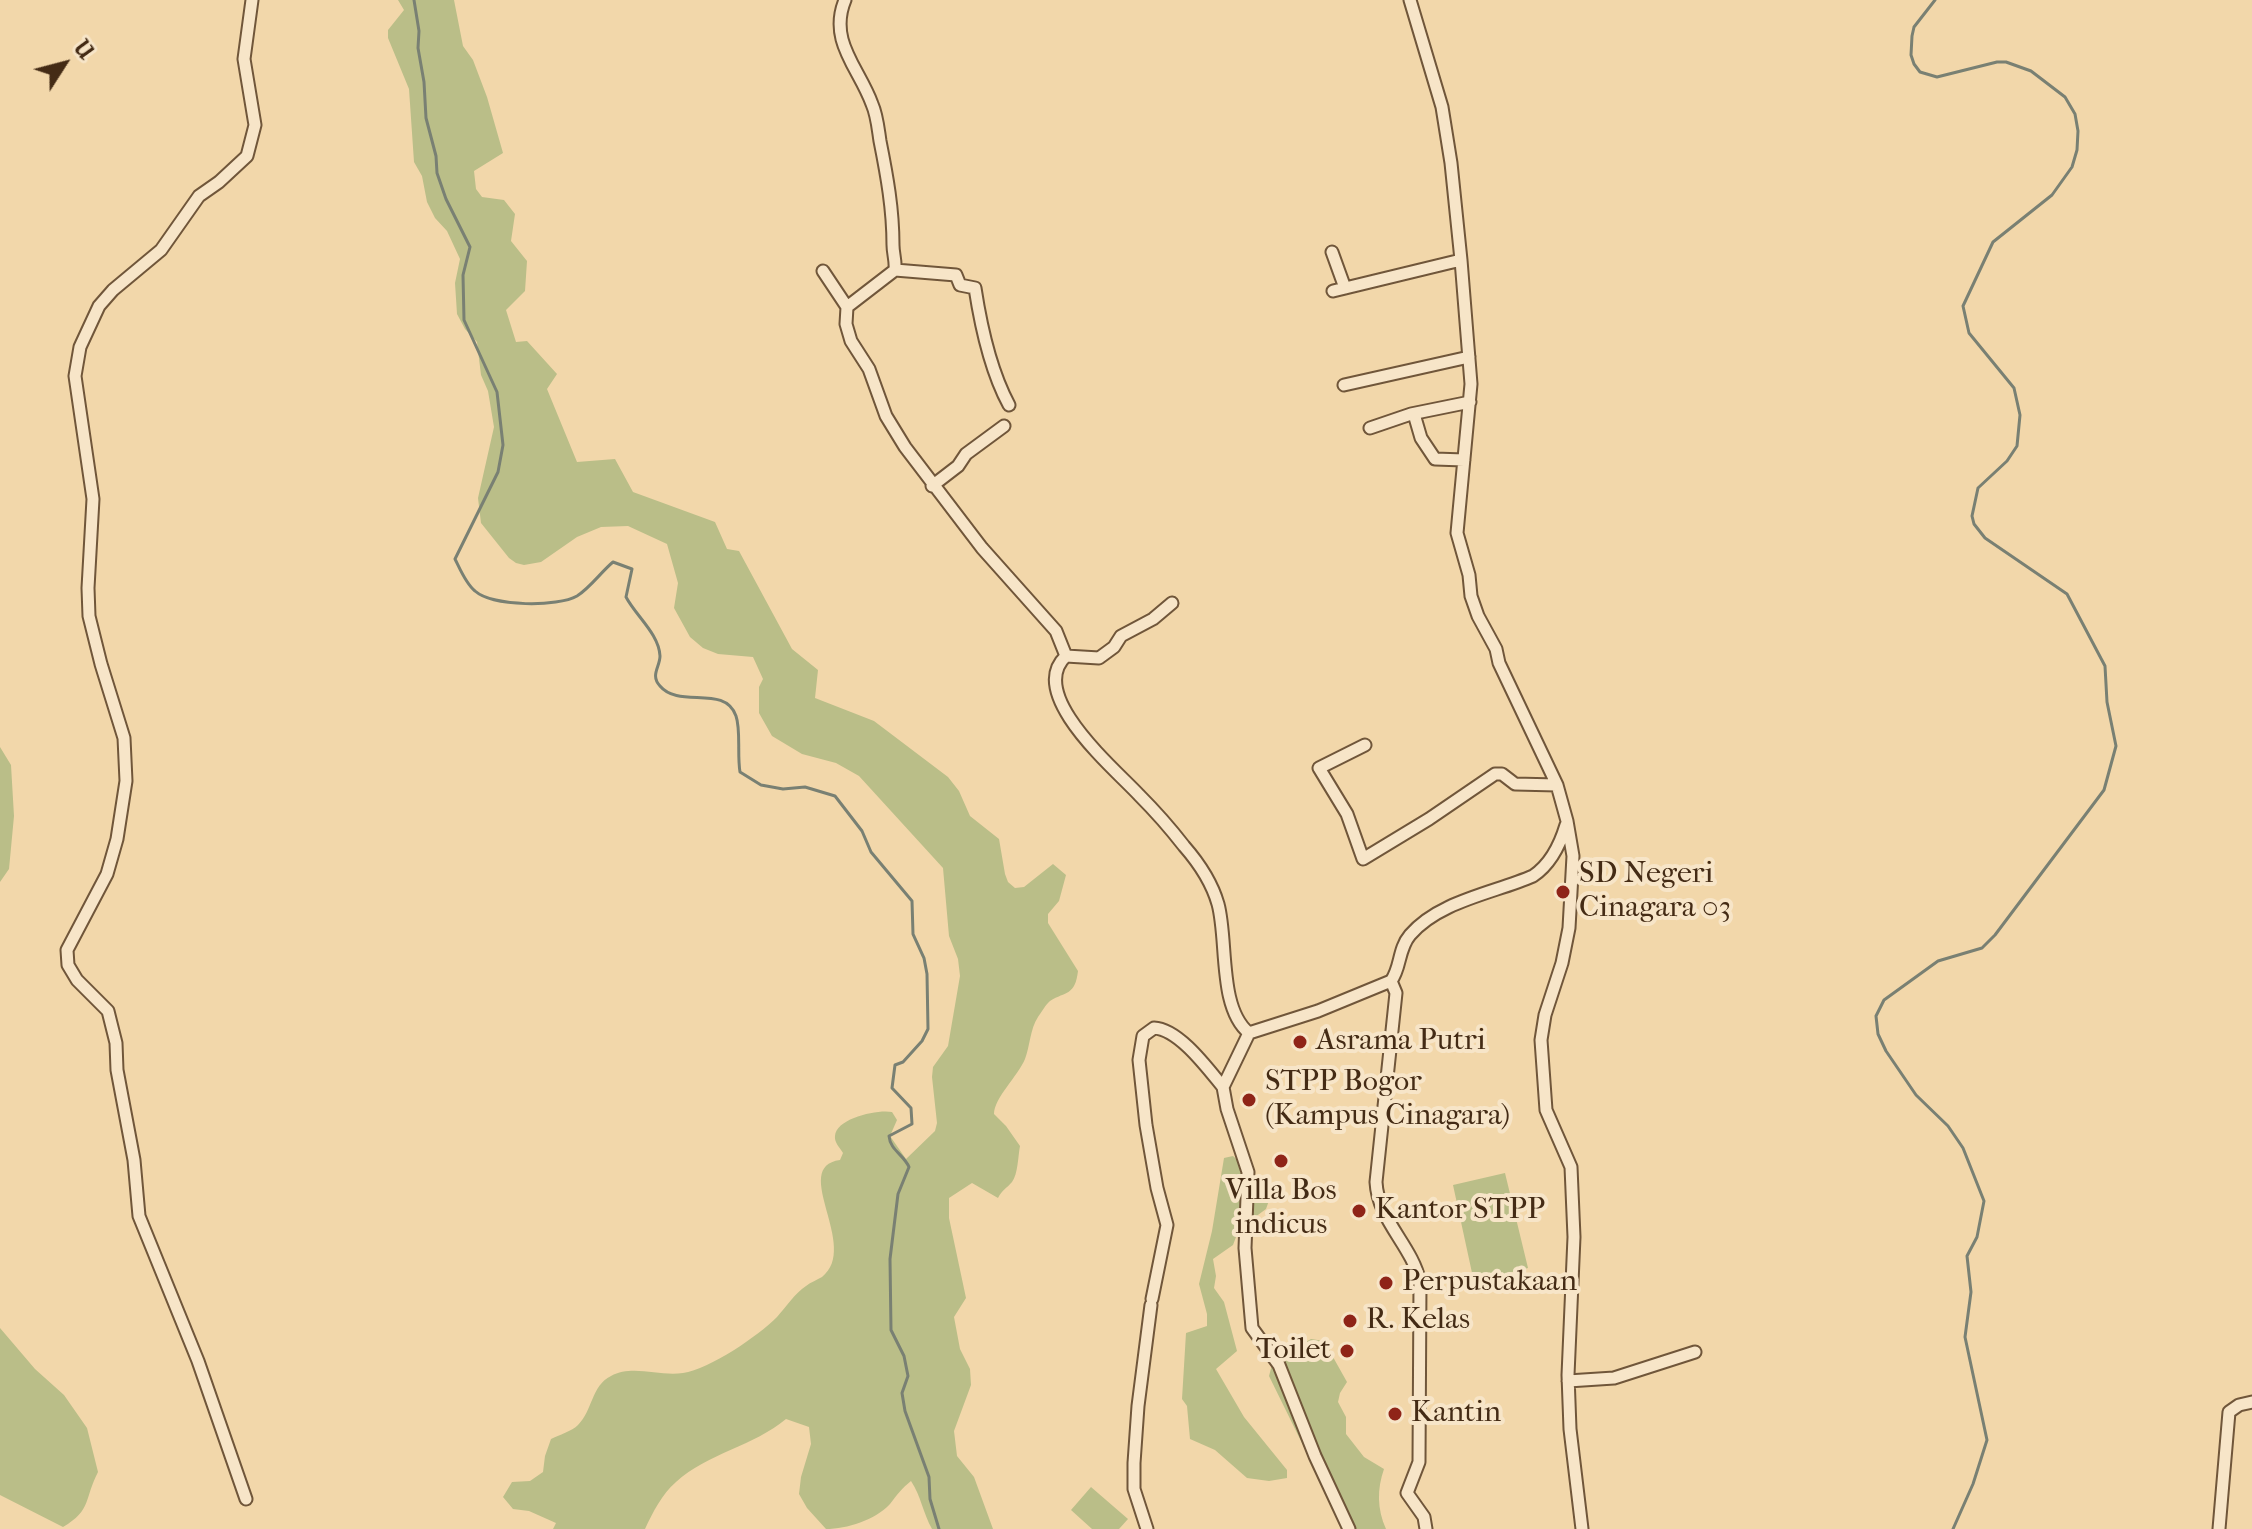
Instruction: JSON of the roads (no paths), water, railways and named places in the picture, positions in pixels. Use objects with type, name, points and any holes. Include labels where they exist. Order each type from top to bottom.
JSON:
[{"type":"street","points":[[246,1499],[198,1361],[139,1216],[134,1160],[108,1011],[77,980],[68,965],[67,950],[107,874],[117,839],[126,781],[124,738],[89,616],[93,499],[75,376],[80,347],[99,306],[113,290],[161,250],[199,196],[247,156],[255,125],[244,52],[252,0]]},
{"type":"street","points":[[845,0],[840,35],[877,121],[894,222],[895,270]]},
{"type":"street","points":[[1410,0],[1442,107],[1461,260],[1470,402],[1457,533],[1478,616],[1557,785],[1567,821],[1574,870],[1569,928],[1541,1040],[1546,1110],[1571,1167],[1574,1237],[1568,1381],[1582,1529]]},
{"type":"street","points":[[1332,252],[1339,290],[1461,260]]},
{"type":"street","points":[[1009,405],[999,386],[985,339],[975,288],[960,285],[956,275],[895,270],[847,307],[848,333],[869,369],[886,416],[932,486],[1056,631],[1066,656]]},
{"type":"street","points":[[823,271],[847,307]]},
{"type":"street","points":[[1344,385],[1469,357]]},
{"type":"street","points":[[1370,428],[1414,414],[1470,402]]},
{"type":"street","points":[[1414,414],[1421,438],[1435,459],[1464,460]]},
{"type":"street","points":[[932,486],[958,466],[966,454],[1004,426]]},
{"type":"street","points":[[1172,603],[1153,619],[1121,636],[1114,647],[1099,658],[1066,656],[1059,663],[1055,682],[1057,693],[1070,716],[1097,754],[1142,797],[1186,848],[1208,880],[1220,912],[1231,1004],[1237,1019],[1249,1033]]},
{"type":"street","points":[[1365,745],[1319,768],[1347,814],[1363,859],[1495,774],[1502,774],[1515,784],[1557,785]]},
{"type":"street","points":[[1223,1087],[1249,1033],[1318,1011],[1391,981],[1403,945],[1424,922],[1456,905],[1517,883],[1542,870],[1554,855],[1567,821]]},
{"type":"street","points":[[1391,981],[1396,993],[1376,1182],[1377,1198],[1417,1269],[1420,1282],[1419,1462],[1408,1497],[1425,1520],[1426,1529]]},
{"type":"street","points":[[1147,1529],[1134,1489],[1134,1463],[1152,1302],[1167,1225],[1146,1125],[1139,1060],[1143,1036],[1154,1028],[1169,1031],[1223,1087],[1248,1172],[1245,1248],[1252,1328],[1279,1365],[1315,1456],[1349,1529]]},
{"type":"street","points":[[1568,1381],[1614,1378],[1695,1352]]},
{"type":"street","points":[[2219,1529],[2229,1412],[2239,1405],[2252,1402]]},
{"type":"waterway","points":[[414,0],[426,118],[437,173],[470,247],[463,275],[464,320],[497,392],[503,445],[498,472],[455,559],[464,576],[472,588],[484,596],[526,604],[556,602],[577,596],[613,562],[632,569],[626,597],[656,640],[660,656],[656,675],[660,686],[678,696],[712,699],[730,706],[737,722],[740,772],[761,785],[783,789],[805,787],[835,796],[862,831],[871,852],[912,901],[913,934],[924,958],[927,974],[928,1029],[922,1041],[903,1062],[895,1065],[892,1088],[911,1108],[912,1124],[889,1136],[909,1167],[898,1194],[890,1259],[891,1330],[904,1356],[908,1376],[902,1393],[905,1411],[929,1477],[930,1499],[939,1529]]},
{"type":"waterway","points":[[1935,0],[1914,27],[1912,36],[1911,55],[1920,72],[1937,77],[2006,62],[2031,71],[2065,97],[2075,114],[2077,150],[2072,167],[2052,195],[1993,242],[1963,306],[1969,333],[2014,388],[2020,415],[2017,446],[2007,461],[1978,488],[1972,516],[1985,538],[2067,594],[2105,666],[2107,702],[2116,746],[2104,790],[1995,935],[1982,948],[1938,961],[1884,1000],[1876,1016],[1878,1034],[1886,1051],[1916,1095],[1948,1126],[1963,1148],[1984,1201],[1977,1237],[1967,1256],[1971,1292],[1965,1337],[1987,1440],[1973,1484],[1953,1529]]},
{"type":"place","name":"SD Negeri Cinagara 03","points":[[1563,892]]},
{"type":"place","name":"Asrama Putri","points":[[1300,1042]]},
{"type":"place","name":"STPP Bogor (Kampus Cinagara)","points":[[1249,1100]]},
{"type":"place","name":"Villa Bos indicus","points":[[1281,1161]]},
{"type":"place","name":"Kantor STPP","points":[[1359,1211]]},
{"type":"place","name":"Perpustakaan","points":[[1386,1283]]},
{"type":"place","name":"R. Kelas","points":[[1350,1321]]},
{"type":"place","name":"Toilet","points":[[1347,1351]]},
{"type":"place","name":"Kantin","points":[[1395,1414]]}]
